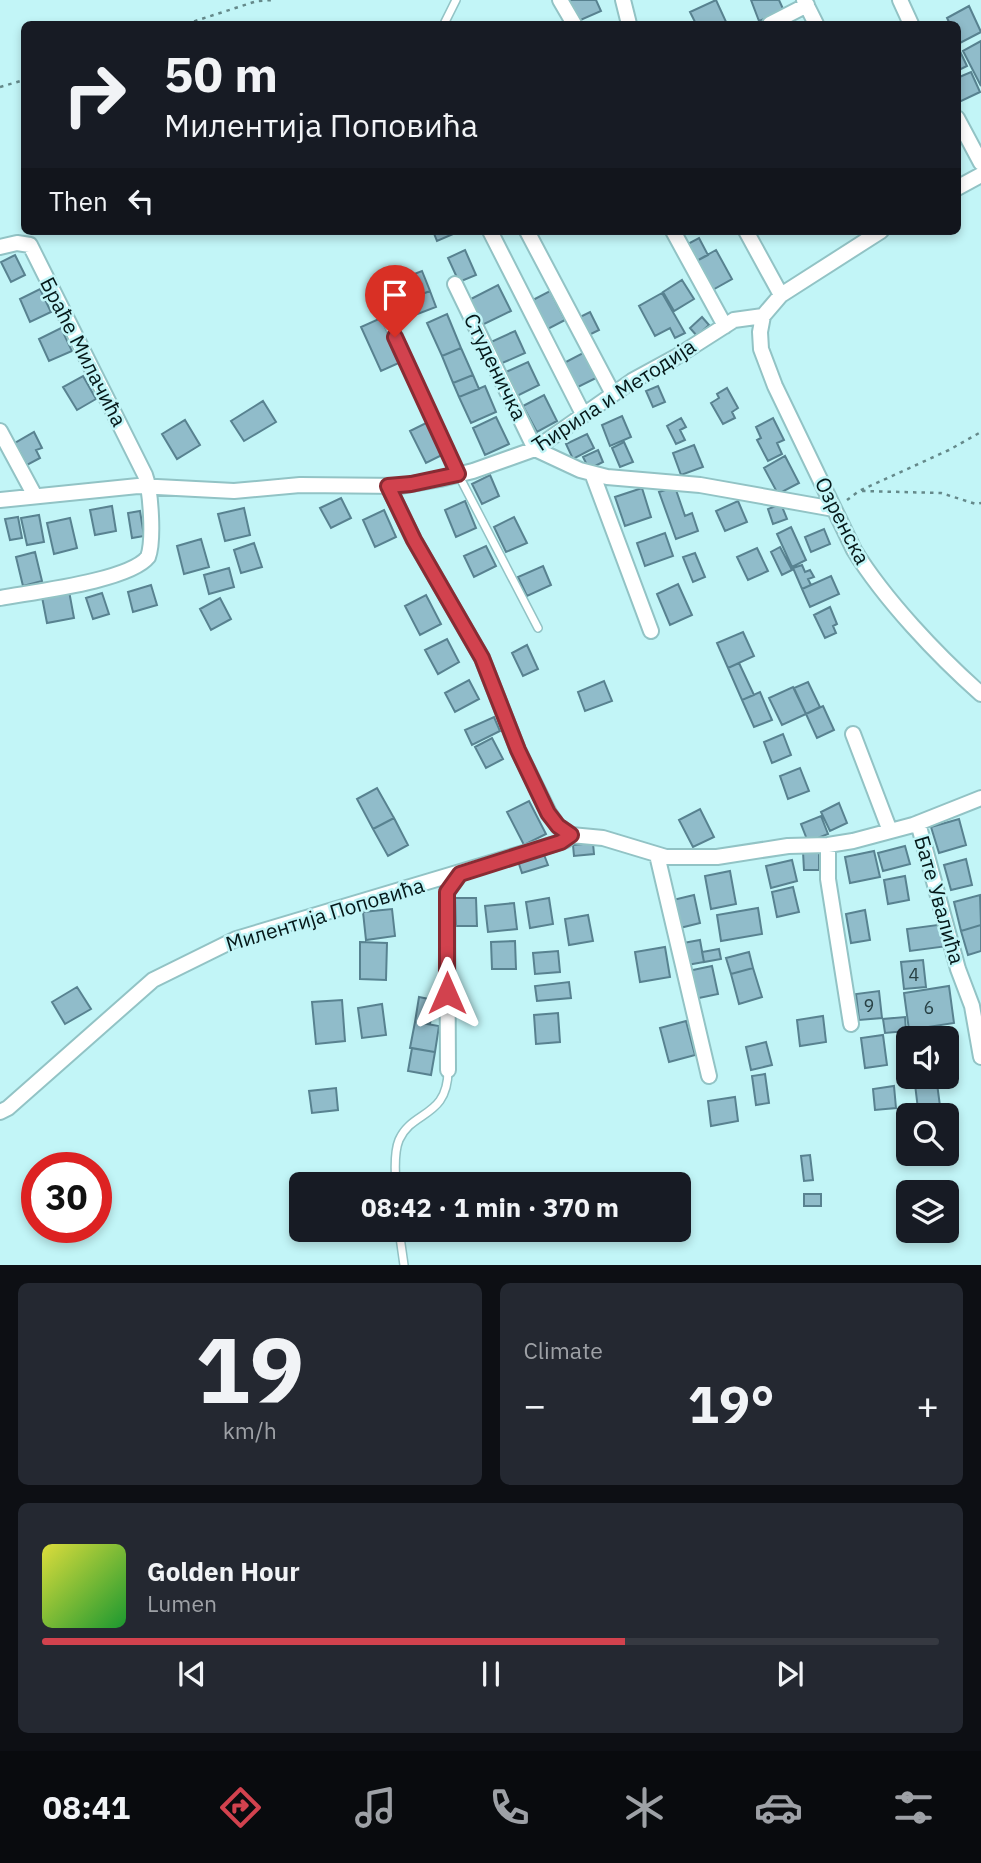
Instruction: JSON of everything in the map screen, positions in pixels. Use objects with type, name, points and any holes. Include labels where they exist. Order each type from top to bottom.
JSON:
[{"type":"street","points":[[560,0],[572,21]]},
{"type":"street","points":[[623,0],[628,21]]},
{"type":"street","points":[[900,0],[910,21]]},
{"type":"street","points":[[775,21],[806,2],[815,21]]},
{"type":"street","points":[[961,126],[981,163]]},
{"type":"street","points":[[961,186],[981,175]]},
{"type":"street","points":[[492,235],[583,414]]},
{"type":"street","points":[[529,235],[613,394]]},
{"type":"street","points":[[675,235],[725,326]]},
{"type":"street","points":[[748,235],[781,295]]},
{"type":"street","points":[[763,316],[781,295],[875,235]]},
{"type":"street","name":"Браће Милачића","points":[[0,247],[17,243],[30,245],[150,486]]},
{"type":"street","name":"Студеничка","points":[[454,285],[535,449]]},
{"type":"street","name":"Ћирила и Методија","points":[[0,500],[150,486],[234,491],[300,485],[388,486],[458,474],[535,449],[613,394],[725,326],[741,318],[763,316]]},
{"type":"street","name":"Озренска","points":[[763,316],[760,339],[764,358],[834,509],[865,568],[910,621],[981,694]]},
{"type":"street","points":[[0,430],[34,496]]},
{"type":"street","points":[[535,449],[565,464],[621,479],[712,486],[834,509]]},
{"type":"street","points":[[592,473],[652,631]]},
{"type":"street","points":[[0,598],[115,576],[145,562],[152,540],[150,486]]},
{"type":"street","points":[[388,486],[414,540],[482,658],[518,750],[548,813],[558,826],[571,835]]},
{"type":"street","points":[[853,734],[890,831]]},
{"type":"street","name":"Милентија Поповића","points":[[0,1112],[8,1108],[153,980],[236,939],[460,874],[561,842],[571,835],[603,838],[657,855],[707,858],[788,846],[828,845],[918,823],[981,798]]},
{"type":"street","name":"Бате Увалића","points":[[918,823],[958,969],[972,1006],[981,1057]]},
{"type":"street","points":[[828,845],[828,879],[851,1024]]},
{"type":"street","points":[[657,855],[709,1076]]},
{"type":"street","points":[[448,1070],[447,892],[460,874]]},
{"type":"lane","points":[[446,21],[456,0]]},
{"type":"lane","points":[[384,315],[458,474],[538,628]]},
{"type":"lane","points":[[397,1172],[399,1140],[405,1131],[430,1111],[443,1096],[448,1082],[448,1070]]},
{"type":"lane","points":[[401,1242],[404,1265]]},
{"type":"path","points":[[195,21],[257,1],[273,0]]},
{"type":"path","points":[[0,87],[21,81]]},
{"type":"path","points":[[834,509],[859,491],[949,450],[981,432]]},
{"type":"path","points":[[859,491],[941,493],[976,504],[981,503]]},
{"type":"building","points":[[566,0],[596,0],[601,11],[576,21]]},
{"type":"building","points":[[716,0],[726,21],[694,21],[690,12]]},
{"type":"building","points":[[751,0],[779,0],[784,11],[759,21]]},
{"type":"building","points":[[969,6],[981,32],[961,42],[961,21],[948,21],[947,18]]},
{"type":"building","points":[[981,41],[981,86],[963,51]]},
{"type":"building","points":[[961,53],[967,66],[961,69]]},
{"type":"building","points":[[971,72],[980,92],[961,101],[961,76]]},
{"type":"building","points":[[435,235],[451,235],[437,241]]},
{"type":"building","points":[[699,238],[708,255],[693,263],[684,246]]},
{"type":"building","points":[[465,250],[476,275],[459,282],[448,258]]},
{"type":"building","points":[[716,250],[732,279],[709,292],[693,263]]},
{"type":"building","points":[[15,255],[25,275],[11,282],[1,262]]},
{"type":"building","points":[[422,271],[430,291],[409,299],[401,279]]},
{"type":"building","points":[[682,280],[694,299],[674,311],[663,292]]},
{"type":"building","points":[[498,285],[511,311],[480,326],[467,301]]},
{"type":"building","points":[[40,289],[51,312],[30,322],[20,299]]},
{"type":"building","points":[[430,291],[436,307],[415,315],[409,299]]},
{"type":"building","points":[[550,291],[565,320],[544,331],[529,302]]},
{"type":"building","points":[[662,293],[685,333],[675,338],[670,328],[655,336],[639,306]]},
{"type":"building","points":[[590,312],[599,330],[585,337],[576,319]]},
{"type":"building","points":[[447,314],[461,348],[442,356],[427,323]]},
{"type":"building","points":[[702,317],[709,325],[697,336],[690,328]]},
{"type":"building","points":[[381,318],[401,362],[381,371],[361,327]]},
{"type":"building","points":[[61,328],[72,351],[49,361],[39,339]]},
{"type":"building","points":[[515,331],[525,353],[500,364],[491,342]]},
{"type":"building","points":[[461,348],[473,375],[453,383],[442,356]]},
{"type":"building","points":[[583,353],[596,378],[576,388],[564,363]]},
{"type":"building","points":[[528,362],[539,385],[517,396],[506,372]]},
{"type":"building","points":[[473,375],[479,389],[459,397],[453,383]]},
{"type":"building","points":[[83,376],[96,399],[77,410],[63,387]]},
{"type":"building","points":[[485,386],[496,412],[471,423],[459,397]]},
{"type":"building","points":[[658,386],[665,402],[653,407],[646,391]]},
{"type":"building","points":[[727,388],[738,408],[732,412],[735,418],[723,424],[711,403],[719,398],[717,394]]},
{"type":"building","points":[[544,395],[557,421],[537,432],[523,406]]},
{"type":"building","points":[[263,401],[276,422],[244,441],[231,421]]},
{"type":"building","points":[[622,416],[631,437],[610,446],[602,425]]},
{"type":"building","points":[[496,417],[509,444],[485,455],[473,428]]},
{"type":"building","points":[[681,418],[686,427],[680,430],[685,440],[676,444],[667,426]]},
{"type":"building","points":[[773,418],[784,440],[777,443],[782,454],[768,461],[757,440],[761,438],[756,427]]},
{"type":"building","points":[[185,420],[200,445],[177,459],[162,434]]},
{"type":"building","points":[[428,422],[444,454],[426,463],[410,431]]},
{"type":"building","points":[[34,432],[42,448],[36,450],[40,458],[27,465],[15,443]]},
{"type":"building","points":[[587,434],[594,448],[573,459],[566,444]]},
{"type":"building","points":[[624,442],[633,462],[620,467],[612,448]]},
{"type":"building","points":[[694,445],[703,467],[681,475],[673,453]]},
{"type":"building","points":[[598,450],[603,462],[589,469],[583,457]]},
{"type":"building","points":[[785,456],[799,483],[778,494],[764,468]]},
{"type":"building","points":[[490,475],[499,496],[482,504],[472,484]]},
{"type":"building","points":[[675,487],[685,516],[692,513],[698,531],[676,539],[659,492]]},
{"type":"building","points":[[642,488],[651,517],[625,526],[615,497]]},
{"type":"building","points":[[341,498],[351,518],[331,528],[320,508]]},
{"type":"building","points":[[465,501],[476,528],[456,537],[445,510]]},
{"type":"building","points":[[738,501],[747,522],[725,531],[716,511]]},
{"type":"building","points":[[781,504],[787,519],[773,524],[768,509]]},
{"type":"building","points":[[112,506],[116,531],[95,535],[90,510]]},
{"type":"building","points":[[244,508],[250,535],[225,541],[218,514]]},
{"type":"building","points":[[384,510],[396,537],[375,547],[363,520]]},
{"type":"building","points":[[140,511],[144,536],[132,538],[128,513]]},
{"type":"building","points":[[39,515],[44,542],[27,545],[21,518]]},
{"type":"building","points":[[18,517],[22,538],[10,540],[5,519]]},
{"type":"building","points":[[514,517],[527,543],[506,552],[494,527]]},
{"type":"building","points":[[70,518],[77,548],[54,554],[47,523]]},
{"type":"building","points":[[791,527],[806,560],[792,567],[777,534]]},
{"type":"building","points":[[824,529],[830,544],[811,552],[805,537]]},
{"type":"building","points":[[665,533],[673,556],[645,566],[637,543]]},
{"type":"building","points":[[201,539],[209,567],[184,574],[177,546]]},
{"type":"building","points":[[254,543],[262,567],[241,573],[234,550]]},
{"type":"building","points":[[486,546],[496,566],[474,577],[464,556]]},
{"type":"building","points":[[780,547],[792,570],[782,575],[771,552]]},
{"type":"building","points":[[757,548],[768,571],[748,580],[737,557]]},
{"type":"building","points":[[35,552],[42,581],[23,586],[16,557]]},
{"type":"building","points":[[695,553],[705,577],[693,582],[683,557]]},
{"type":"building","points":[[802,565],[805,572],[810,570],[814,577],[808,579],[811,585],[802,589],[793,568]]},
{"type":"building","points":[[543,566],[551,585],[527,596],[518,577]]},
{"type":"building","points":[[229,568],[234,587],[209,594],[204,575]]},
{"type":"building","points":[[831,576],[839,594],[810,607],[802,589]]},
{"type":"building","points":[[678,584],[692,615],[670,625],[657,594]]},
{"type":"building","points":[[151,585],[157,605],[133,612],[128,592]]},
{"type":"building","points":[[69,591],[74,618],[47,623],[42,597]]},
{"type":"building","points":[[102,593],[109,614],[93,619],[86,598]]},
{"type":"building","points":[[426,595],[441,624],[420,635],[405,606]]},
{"type":"building","points":[[220,598],[231,619],[211,630],[200,609]]},
{"type":"building","points":[[830,607],[837,624],[833,626],[836,633],[825,638],[814,615]]},
{"type":"building","points":[[743,632],[754,656],[728,668],[717,643]]},
{"type":"building","points":[[447,639],[459,662],[438,674],[425,650]]},
{"type":"building","points":[[527,645],[538,669],[523,676],[512,653]]},
{"type":"building","points":[[739,663],[754,695],[742,700],[728,668]]},
{"type":"building","points":[[469,680],[479,699],[455,712],[445,693]]},
{"type":"building","points":[[604,681],[612,701],[585,711],[578,692]]},
{"type":"building","points":[[808,682],[820,707],[806,714],[794,688]]},
{"type":"building","points":[[793,687],[806,714],[782,725],[769,698]]},
{"type":"building","points":[[760,692],[772,720],[754,727],[742,700]]},
{"type":"building","points":[[823,706],[834,730],[817,738],[806,714]]},
{"type":"building","points":[[494,717],[500,731],[472,745],[465,730]]},
{"type":"building","points":[[783,734],[791,755],[772,763],[764,742]]},
{"type":"building","points":[[492,738],[503,759],[486,768],[475,747]]},
{"type":"building","points":[[800,768],[809,791],[788,799],[780,776]]},
{"type":"building","points":[[377,788],[394,818],[373,829],[357,799]]},
{"type":"building","points":[[529,801],[546,834],[524,845],[507,812]]},
{"type":"building","points":[[839,803],[847,823],[830,831],[821,812]]},
{"type":"building","points":[[700,809],[714,837],[693,847],[679,820]]},
{"type":"building","points":[[821,816],[828,834],[808,842],[801,824]]},
{"type":"building","points":[[394,818],[408,845],[388,856],[373,829]]},
{"type":"building","points":[[959,819],[966,845],[939,853],[931,827]]},
{"type":"building","points":[[593,843],[594,854],[574,856],[573,845]]},
{"type":"building","points":[[905,846],[910,864],[883,871],[878,853]]},
{"type":"building","points":[[819,851],[819,870],[804,870],[803,852]]},
{"type":"building","points":[[874,851],[880,877],[850,883],[845,857]]},
{"type":"building","points":[[543,852],[548,865],[522,873],[518,861]]},
{"type":"building","points":[[966,859],[972,885],[951,890],[944,865]]},
{"type":"building","points":[[792,860],[797,881],[771,888],[766,866]]},
{"type":"building","points":[[730,871],[736,904],[711,909],[705,876]]},
{"type":"building","points":[[905,876],[909,900],[888,904],[884,880]]},
{"type":"building","points":[[793,887],[799,912],[777,917],[772,892]]},
{"type":"building","points":[[694,895],[700,923],[680,928],[673,900]]},
{"type":"building","points":[[980,895],[981,925],[961,931],[954,902]]},
{"type":"building","points":[[455,898],[476,898],[477,926],[456,926]]},
{"type":"building","points":[[549,898],[553,924],[530,928],[526,902]]},
{"type":"building","points":[[514,903],[517,929],[488,932],[485,906]]},
{"type":"building","points":[[758,908],[762,934],[721,941],[717,915]]},
{"type":"building","points":[[392,909],[395,936],[366,940],[363,912]]},
{"type":"building","points":[[865,910],[870,940],[851,943],[846,914]]},
{"type":"building","points":[[588,915],[593,941],[569,945],[565,919]]},
{"type":"building","points":[[945,924],[948,946],[910,951],[907,929]]},
{"type":"building","points":[[981,925],[981,951],[968,955],[961,931]]},
{"type":"building","points":[[700,940],[704,962],[687,965],[683,943]]},
{"type":"building","points":[[515,941],[516,969],[492,969],[491,942]]},
{"type":"building","points":[[360,942],[387,943],[386,980],[360,979]]},
{"type":"building","points":[[665,947],[670,977],[640,982],[635,952]]},
{"type":"building","points":[[719,949],[721,959],[704,962],[702,952]]},
{"type":"building","points":[[558,951],[560,972],[535,974],[533,953]]},
{"type":"building","points":[[749,952],[753,968],[731,974],[726,958]]},
{"type":"building","points":[[923,960],[926,987],[904,989],[901,962]]},
{"type":"building","points":[[712,966],[718,994],[694,999],[688,971]]},
{"type":"building","points":[[753,968],[762,997],[739,1004],[731,974]]},
{"type":"building","points":[[569,982],[571,998],[537,1001],[535,986]]},
{"type":"building","points":[[949,986],[954,1023],[908,1026],[904,993]]},
{"type":"building","points":[[77,987],[91,1009],[65,1024],[52,1002]]},
{"type":"building","points":[[879,991],[882,1018],[859,1020],[856,994]]},
{"type":"building","points":[[419,997],[434,1000],[430,1024],[415,1022]]},
{"type":"building","points":[[342,1000],[345,1041],[316,1044],[312,1002]]},
{"type":"building","points":[[382,1004],[386,1035],[362,1038],[358,1008]]},
{"type":"building","points":[[558,1013],[560,1042],[536,1044],[534,1015]]},
{"type":"building","points":[[823,1016],[826,1042],[800,1046],[797,1020]]},
{"type":"building","points":[[905,1017],[906,1026],[896,1026],[896,1032],[885,1033],[883,1019]]},
{"type":"building","points":[[686,1021],[695,1055],[669,1062],[660,1028]]},
{"type":"building","points":[[415,1022],[439,1026],[435,1052],[410,1048]]},
{"type":"building","points":[[883,1035],[887,1065],[865,1068],[861,1038]]},
{"type":"building","points":[[766,1042],[772,1065],[751,1070],[746,1047]]},
{"type":"building","points":[[412,1048],[435,1052],[431,1075],[408,1071]]},
{"type":"building","points":[[765,1074],[769,1103],[756,1105],[752,1076]]},
{"type":"building","points":[[894,1086],[896,1108],[875,1110],[873,1089]]},
{"type":"building","points":[[336,1088],[338,1110],[312,1113],[309,1091]]},
{"type":"building","points":[[916,1089],[938,1089],[940,1103],[917,1103]]},
{"type":"building","points":[[735,1097],[738,1121],[711,1126],[708,1101]]},
{"type":"building","points":[[810,1155],[813,1180],[804,1181],[801,1156]]},
{"type":"building","points":[[804,1194],[821,1194],[821,1206],[804,1206]]},
{"type":"route","points":[[395,337],[458,474],[401,486],[388,486],[414,540],[482,658],[518,750],[548,813],[558,826],[571,835],[561,842],[460,874],[447,892],[447,993]]}]
